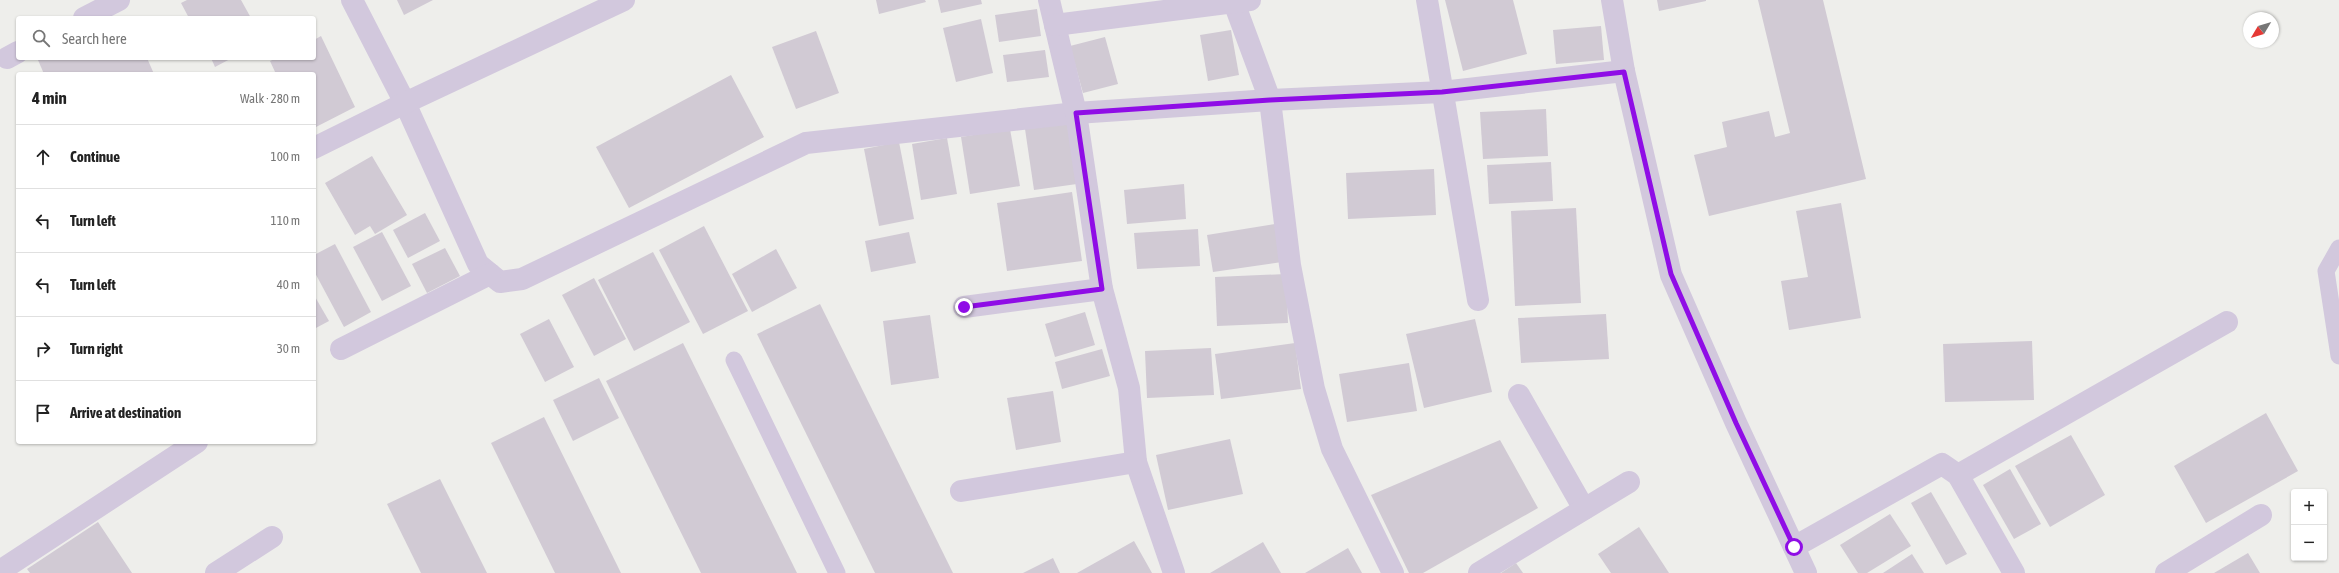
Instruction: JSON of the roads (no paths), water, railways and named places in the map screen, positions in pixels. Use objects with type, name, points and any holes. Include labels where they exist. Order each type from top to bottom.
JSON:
[{"type":"street","points":[[88,16],[119,0]]},
{"type":"street","points":[[352,0],[405,102],[478,264],[500,282],[522,279],[806,143],[1076,113],[1270,100],[1442,92],[1624,72]]},
{"type":"street","points":[[316,147],[405,102],[624,0]]},
{"type":"street","points":[[1048,0],[1076,113],[1102,289],[1129,388],[1136,462],[1174,573]]},
{"type":"street","points":[[1427,0],[1478,300]]},
{"type":"street","points":[[1612,0],[1624,72],[1671,274],[1736,423],[1806,573]]},
{"type":"street","points":[[1055,25],[1239,1],[1270,100],[1290,265],[1314,389],[1332,449],[1393,573]]},
{"type":"street","points":[[341,349],[490,274]]},
{"type":"street","points":[[964,307],[1102,289]]},
{"type":"street","points":[[1958,475],[2227,322]]},
{"type":"street","points":[[1519,394],[1584,509]]},
{"type":"street","points":[[0,570],[194,444]]},
{"type":"street","points":[[961,491],[1136,462]]},
{"type":"street","points":[[1794,547],[1942,464],[1958,475],[2014,573]]},
{"type":"street","points":[[1479,573],[1629,482]]},
{"type":"street","points":[[2166,573],[2261,515]]},
{"type":"street","points":[[216,573],[272,537]]},
{"type":"lane","points":[[2339,248],[2326,271],[2339,356]]},
{"type":"lane","points":[[734,360],[837,573]]}]
